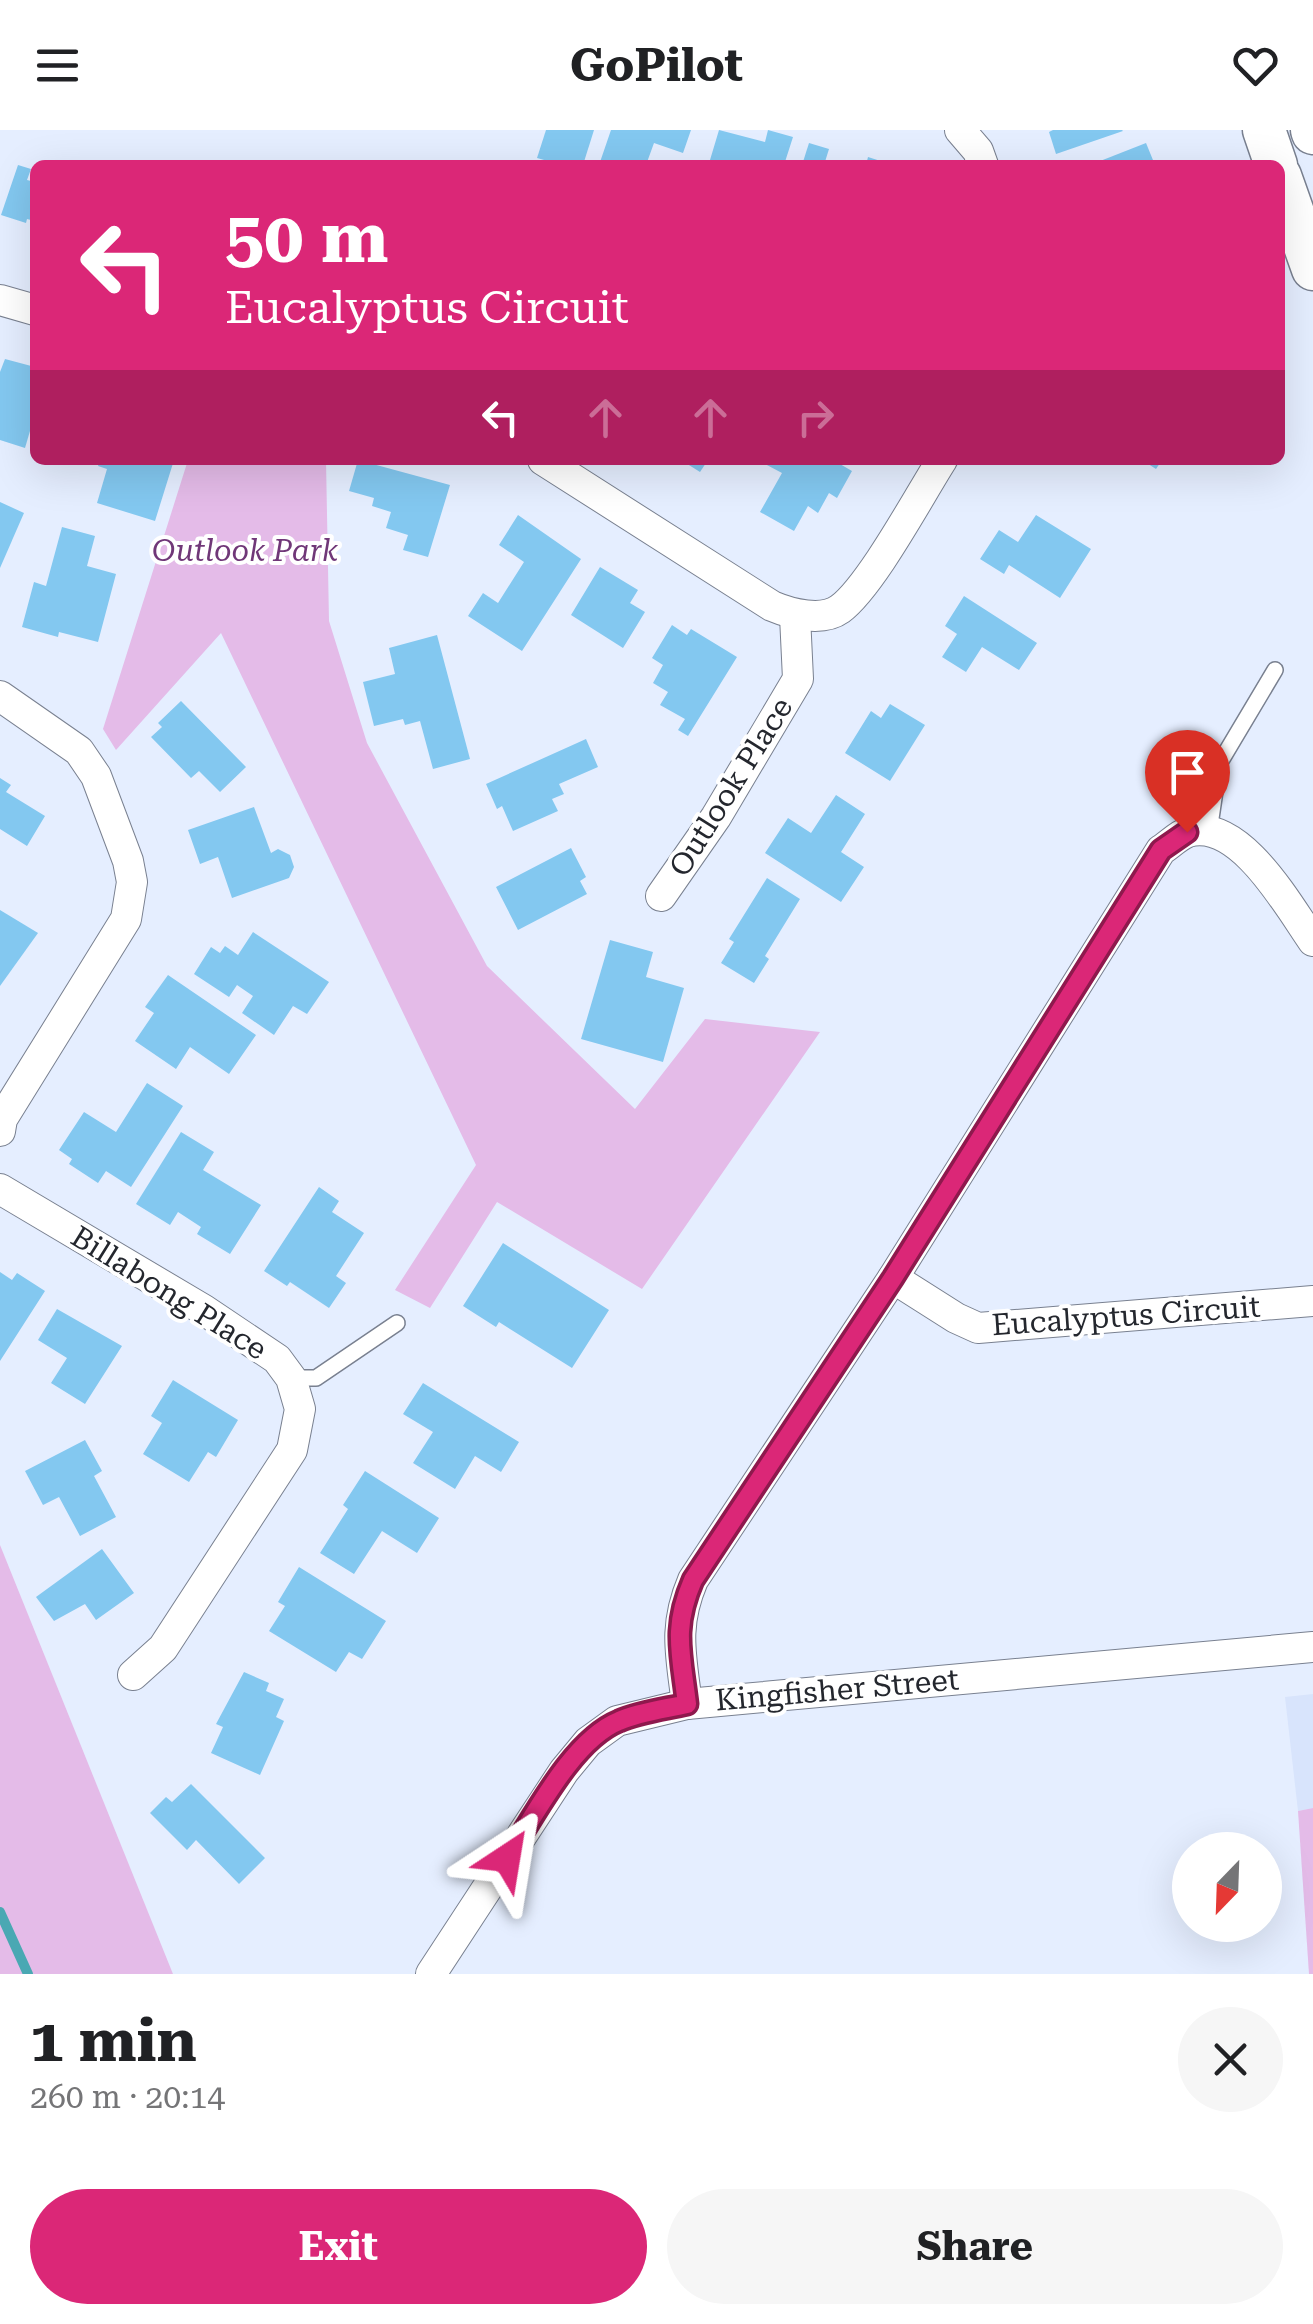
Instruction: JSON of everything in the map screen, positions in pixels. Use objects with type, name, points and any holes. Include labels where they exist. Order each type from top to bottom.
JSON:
[{"type":"street","points":[[960,130],[982,160]]},
{"type":"street","points":[[1264,130],[1274,160]]},
{"type":"street","points":[[1285,190],[1313,268]]},
{"type":"street","points":[[0,300],[30,309]]},
{"type":"street","points":[[551,465],[772,606],[795,616],[837,612],[861,587],[939,465]]},
{"type":"street","name":"Outlook Place","points":[[661,896],[716,817],[798,679],[795,616]]},
{"type":"street","points":[[0,696],[80,751],[96,776],[132,882],[126,919],[2,1119],[0,1131]]},
{"type":"street","points":[[687,1704],[679,1637],[681,1609],[693,1580],[893,1278],[1161,850],[1187,832],[1209,832],[1236,844],[1266,872],[1313,941]]},
{"type":"street","name":"Billabong Place","points":[[0,1188],[276,1359],[291,1378],[300,1409],[292,1450],[163,1648],[134,1675]]},
{"type":"street","name":"Eucalyptus Circuit","points":[[893,1278],[978,1328],[1313,1301]]},
{"type":"street","name":"Kingfisher Street","points":[[431,1974],[564,1771],[588,1742],[617,1721],[687,1704],[1313,1648]]},
{"type":"lane","points":[[1209,832],[1218,764],[1274,670]]},
{"type":"lane","points":[[291,1378],[316,1378],[397,1324]]},
{"type":"shaded area","points":[[1313,1694],[1313,1808],[1298,1811],[1285,1697]]},
{"type":"green space","name":"Outlook Park","points":[[186,465],[326,465],[329,621],[367,743],[487,966],[635,1109],[705,1019],[820,1032],[642,1289],[497,1202],[430,1308],[395,1290],[476,1165],[221,633],[116,750],[103,729]]},
{"type":"green space","points":[[0,1545],[173,1974],[0,1974]]},
{"type":"green space","points":[[1313,1808],[1313,1974],[1309,1974],[1298,1811]]},
{"type":"building","points":[[546,130],[594,130],[585,160],[537,158]]},
{"type":"building","points":[[611,130],[691,130],[683,153],[654,143],[648,160],[601,160]]},
{"type":"building","points":[[719,130],[765,142],[768,130],[793,137],[786,160],[710,160]]},
{"type":"building","points":[[1123,131],[1056,154],[1049,132]]},
{"type":"building","points":[[809,143],[829,149],[826,160],[804,160]]},
{"type":"building","points":[[1146,143],[1153,160],[1103,160]]},
{"type":"building","points":[[18,165],[30,169],[30,220],[26,223],[1,215]]},
{"type":"building","points":[[5,359],[30,366],[30,431],[25,448],[0,440],[0,372]]},
{"type":"building","points":[[172,465],[155,521],[97,503],[107,469],[98,466]]},
{"type":"building","points":[[357,465],[376,465],[450,485],[428,557],[403,550],[408,535],[386,528],[391,512],[372,506],[374,498],[349,491]]},
{"type":"building","points":[[767,465],[842,465],[852,471],[837,498],[829,493],[818,513],[808,506],[794,531],[760,512],[782,473]]},
{"type":"building","points":[[0,502],[24,513],[0,568]]},
{"type":"building","points":[[518,515],[581,559],[522,651],[468,616],[483,593],[498,603],[524,562],[499,545]]},
{"type":"building","points":[[1036,515],[1091,549],[1060,598],[1009,565],[1004,574],[980,559],[999,530],[1018,542]]},
{"type":"building","points":[[62,527],[95,536],[87,566],[116,574],[98,642],[22,627],[34,582],[46,586]]},
{"type":"building","points":[[600,567],[638,590],[630,603],[645,612],[623,648],[571,615]]},
{"type":"building","points":[[964,596],[1037,643],[1019,670],[982,647],[966,672],[942,657],[957,634],[945,626]]},
{"type":"building","points":[[672,625],[687,635],[691,629],[737,657],[688,736],[678,730],[685,719],[660,705],[668,692],[653,683],[663,665],[652,658]]},
{"type":"building","points":[[437,635],[470,759],[433,769],[420,721],[405,725],[403,719],[374,726],[363,682],[395,674],[389,648]]},
{"type":"building","points":[[181,701],[246,767],[220,792],[199,771],[191,778],[151,737],[162,727],[158,723]]},
{"type":"building","points":[[890,704],[925,725],[890,781],[845,753],[871,711],[881,718]]},
{"type":"building","points":[[586,739],[598,767],[559,784],[564,794],[552,799],[558,811],[513,831],[486,784]]},
{"type":"building","points":[[0,778],[11,785],[6,792],[45,816],[27,846],[0,829]]},
{"type":"building","points":[[836,795],[865,814],[841,852],[864,867],[841,902],[765,853],[788,818],[811,833]]},
{"type":"building","points":[[254,807],[271,853],[278,849],[290,855],[294,867],[289,878],[232,898],[218,857],[200,864],[188,830]]},
{"type":"building","points":[[571,848],[586,877],[580,881],[587,894],[518,930],[496,887]]},
{"type":"building","points":[[767,878],[800,899],[765,956],[769,959],[754,983],[721,963],[734,942],[729,939]]},
{"type":"building","points":[[0,910],[38,933],[0,986]]},
{"type":"building","points":[[253,932],[329,982],[307,1014],[293,1006],[274,1035],[242,1013],[253,996],[237,985],[229,997],[194,974],[211,947],[220,953],[225,946],[238,955]]},
{"type":"building","points":[[610,940],[653,952],[646,977],[684,988],[663,1062],[581,1039]]},
{"type":"building","points":[[168,975],[256,1035],[229,1074],[190,1047],[176,1069],[135,1041],[154,1013],[145,1007]]},
{"type":"building","points":[[147,1083],[183,1106],[131,1187],[106,1171],[98,1183],[69,1164],[72,1159],[59,1150],[84,1112],[116,1132]]},
{"type":"building","points":[[181,1132],[214,1152],[203,1170],[261,1205],[230,1254],[197,1234],[201,1227],[178,1212],[170,1225],[136,1204]]},
{"type":"building","points":[[319,1187],[339,1201],[332,1212],[364,1233],[336,1276],[346,1283],[329,1308],[290,1282],[287,1286],[264,1271]]},
{"type":"building","points":[[503,1243],[609,1310],[572,1368],[499,1322],[496,1327],[463,1306]]},
{"type":"building","points":[[0,1272],[12,1280],[17,1273],[45,1291],[0,1361]]},
{"type":"building","points":[[57,1309],[122,1346],[85,1404],[51,1383],[67,1358],[38,1340]]},
{"type":"building","points":[[173,1380],[238,1420],[216,1457],[208,1452],[189,1482],[143,1454],[162,1423],[151,1416]]},
{"type":"building","points":[[423,1383],[519,1442],[501,1472],[475,1456],[455,1489],[413,1463],[433,1432],[403,1414]]},
{"type":"building","points":[[85,1440],[102,1471],[94,1476],[116,1517],[80,1536],[59,1497],[43,1505],[25,1471]]},
{"type":"building","points":[[365,1471],[439,1518],[417,1553],[382,1531],[354,1574],[320,1553],[348,1509],[343,1505]]},
{"type":"building","points":[[102,1549],[134,1593],[96,1620],[85,1604],[54,1621],[36,1597]]},
{"type":"building","points":[[299,1567],[386,1621],[362,1659],[349,1652],[336,1672],[269,1631],[285,1606],[278,1602]]},
{"type":"building","points":[[244,1672],[269,1683],[266,1691],[284,1699],[276,1717],[284,1721],[260,1775],[211,1753],[223,1727],[216,1724]]},
{"type":"building","points":[[191,1784],[265,1858],[239,1884],[196,1840],[187,1850],[150,1813],[166,1797],[172,1802]]},
{"type":"waterway","points":[[0,1912],[28,1974]]},
{"type":"route","points":[[507,1858],[564,1771],[588,1742],[617,1721],[687,1704],[679,1637],[681,1609],[693,1580],[893,1278],[1161,850],[1187,832]]}]
